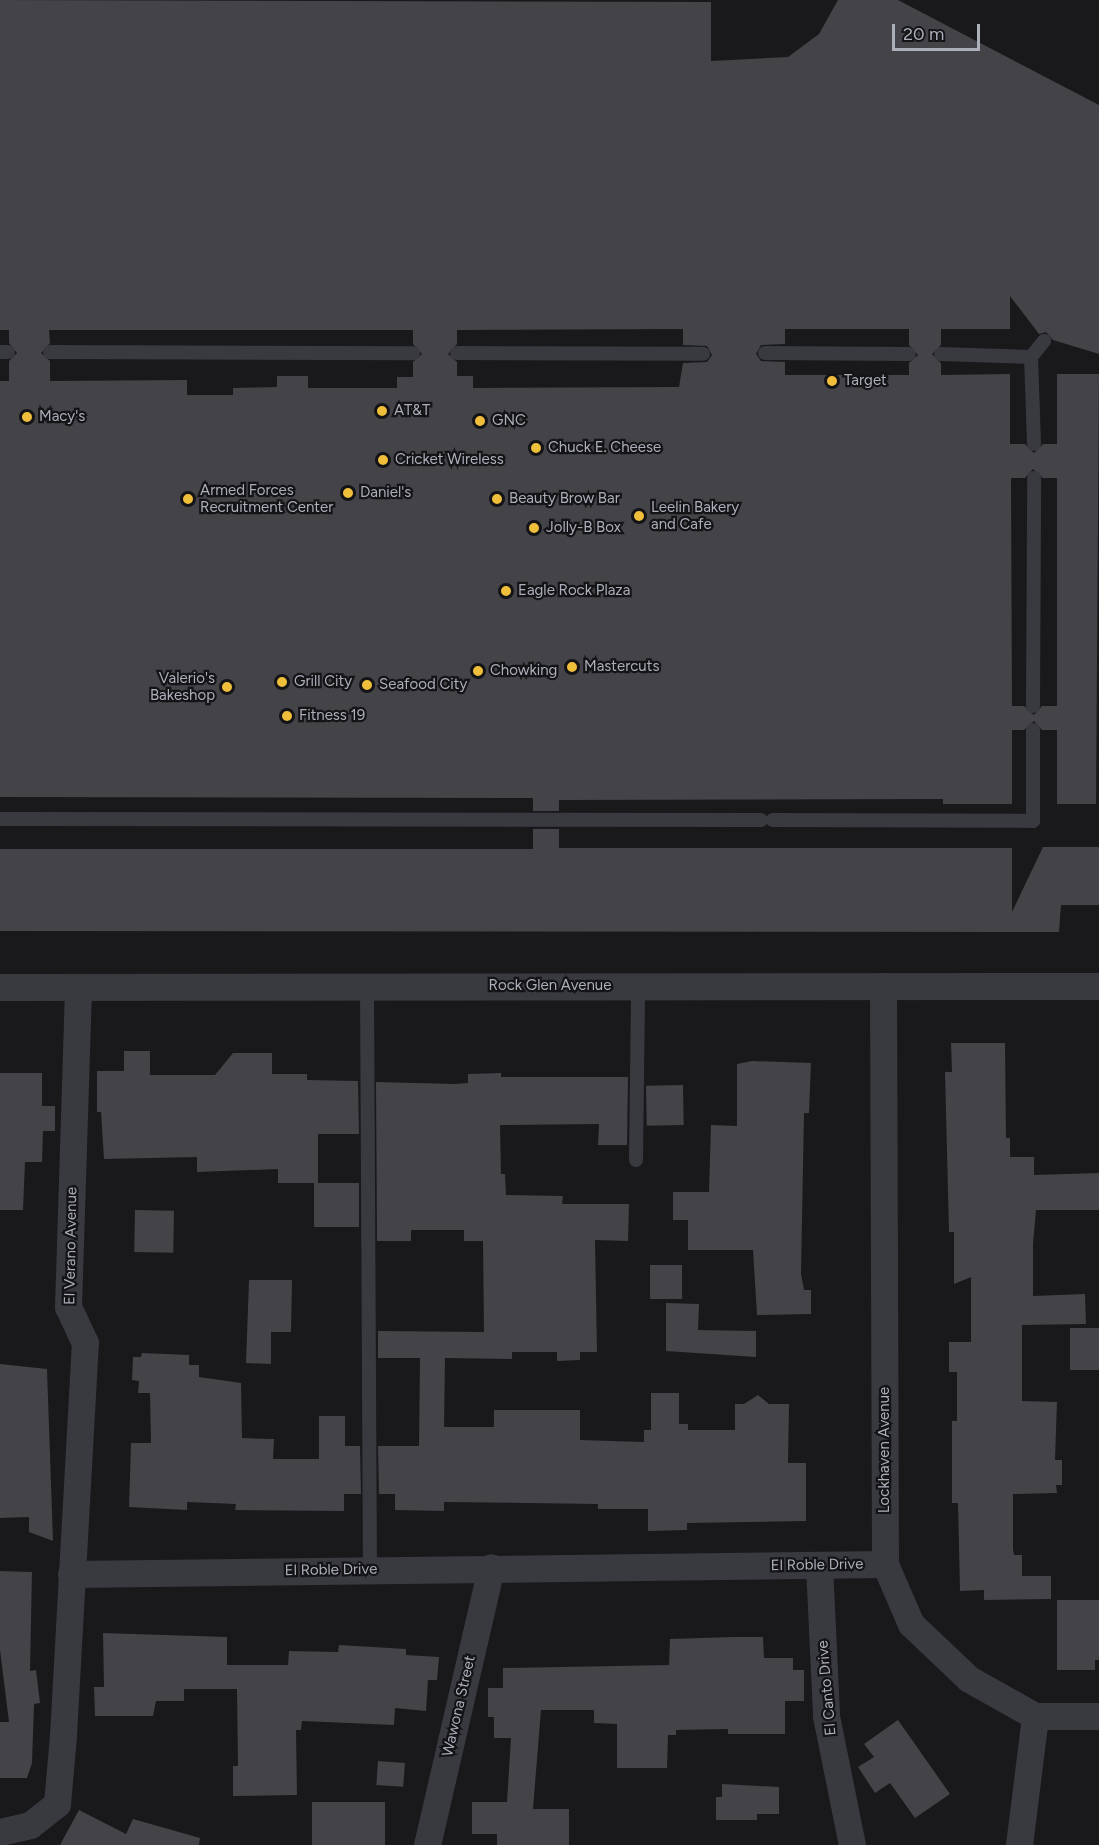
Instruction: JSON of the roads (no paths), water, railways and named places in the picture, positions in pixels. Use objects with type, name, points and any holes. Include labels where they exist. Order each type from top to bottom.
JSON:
[{"type":"street","name":"Lockhaven Avenue","points":[[883,986],[885,1564],[911,1624],[969,1679],[1035,1716]]},
{"type":"street","name":"Rock Glen Avenue","points":[[0,987],[1099,986]]},
{"type":"street","name":"El Verano Avenue","points":[[71,1574],[85,1343],[68,1307],[78,987]]},
{"type":"street","name":"El Roble Drive","points":[[71,1574],[491,1567],[885,1564]]},
{"type":"street","name":"El Canto Drive","points":[[819,1565],[826,1716],[852,1845]]},
{"type":"street","name":"Wawona Street","points":[[427,1845],[491,1567]]},
{"type":"street","points":[[0,1832],[30,1825],[57,1804],[71,1574]]},
{"type":"street","points":[[1018,1845],[1035,1716],[1099,1716]]},
{"type":"lane","points":[[1034,444],[1031,357],[1044,341]]},
{"type":"lane","points":[[50,352],[413,353]]},
{"type":"lane","points":[[457,353],[703,354]]},
{"type":"lane","points":[[765,353],[909,354]]},
{"type":"lane","points":[[941,354],[1031,357]]},
{"type":"lane","points":[[1033,706],[1034,478]]},
{"type":"lane","points":[[0,819],[1033,821],[1033,730]]},
{"type":"lane","points":[[367,986],[370,1569]]},
{"type":"lane","points":[[636,1160],[638,986]]},
{"type":"place","name":"Target","points":[[832,381]]},
{"type":"place","name":"AT&T","points":[[382,411]]},
{"type":"place","name":"Macy's","points":[[27,417]]},
{"type":"place","name":"GNC","points":[[480,421]]},
{"type":"place","name":"Chuck E. Cheese","points":[[536,448]]},
{"type":"place","name":"Cricket Wireless","points":[[383,460]]},
{"type":"place","name":"Daniel's","points":[[348,493]]},
{"type":"place","name":"Armed Forces Recruitment Center","points":[[188,499]]},
{"type":"place","name":"Beauty Brow Bar","points":[[497,499]]},
{"type":"place","name":"Leelin Bakery and Cafe","points":[[639,516]]},
{"type":"place","name":"Jolly-B Box","points":[[534,528]]},
{"type":"place","name":"Eagle Rock Plaza","points":[[506,591]]},
{"type":"place","name":"Mastercuts","points":[[572,667]]},
{"type":"place","name":"Chowking","points":[[478,671]]},
{"type":"place","name":"Grill City","points":[[282,682]]},
{"type":"place","name":"Seafood City","points":[[367,685]]},
{"type":"place","name":"Valerio's Bakeshop","points":[[227,687]]},
{"type":"place","name":"Fitness 19","points":[[287,716]]}]
